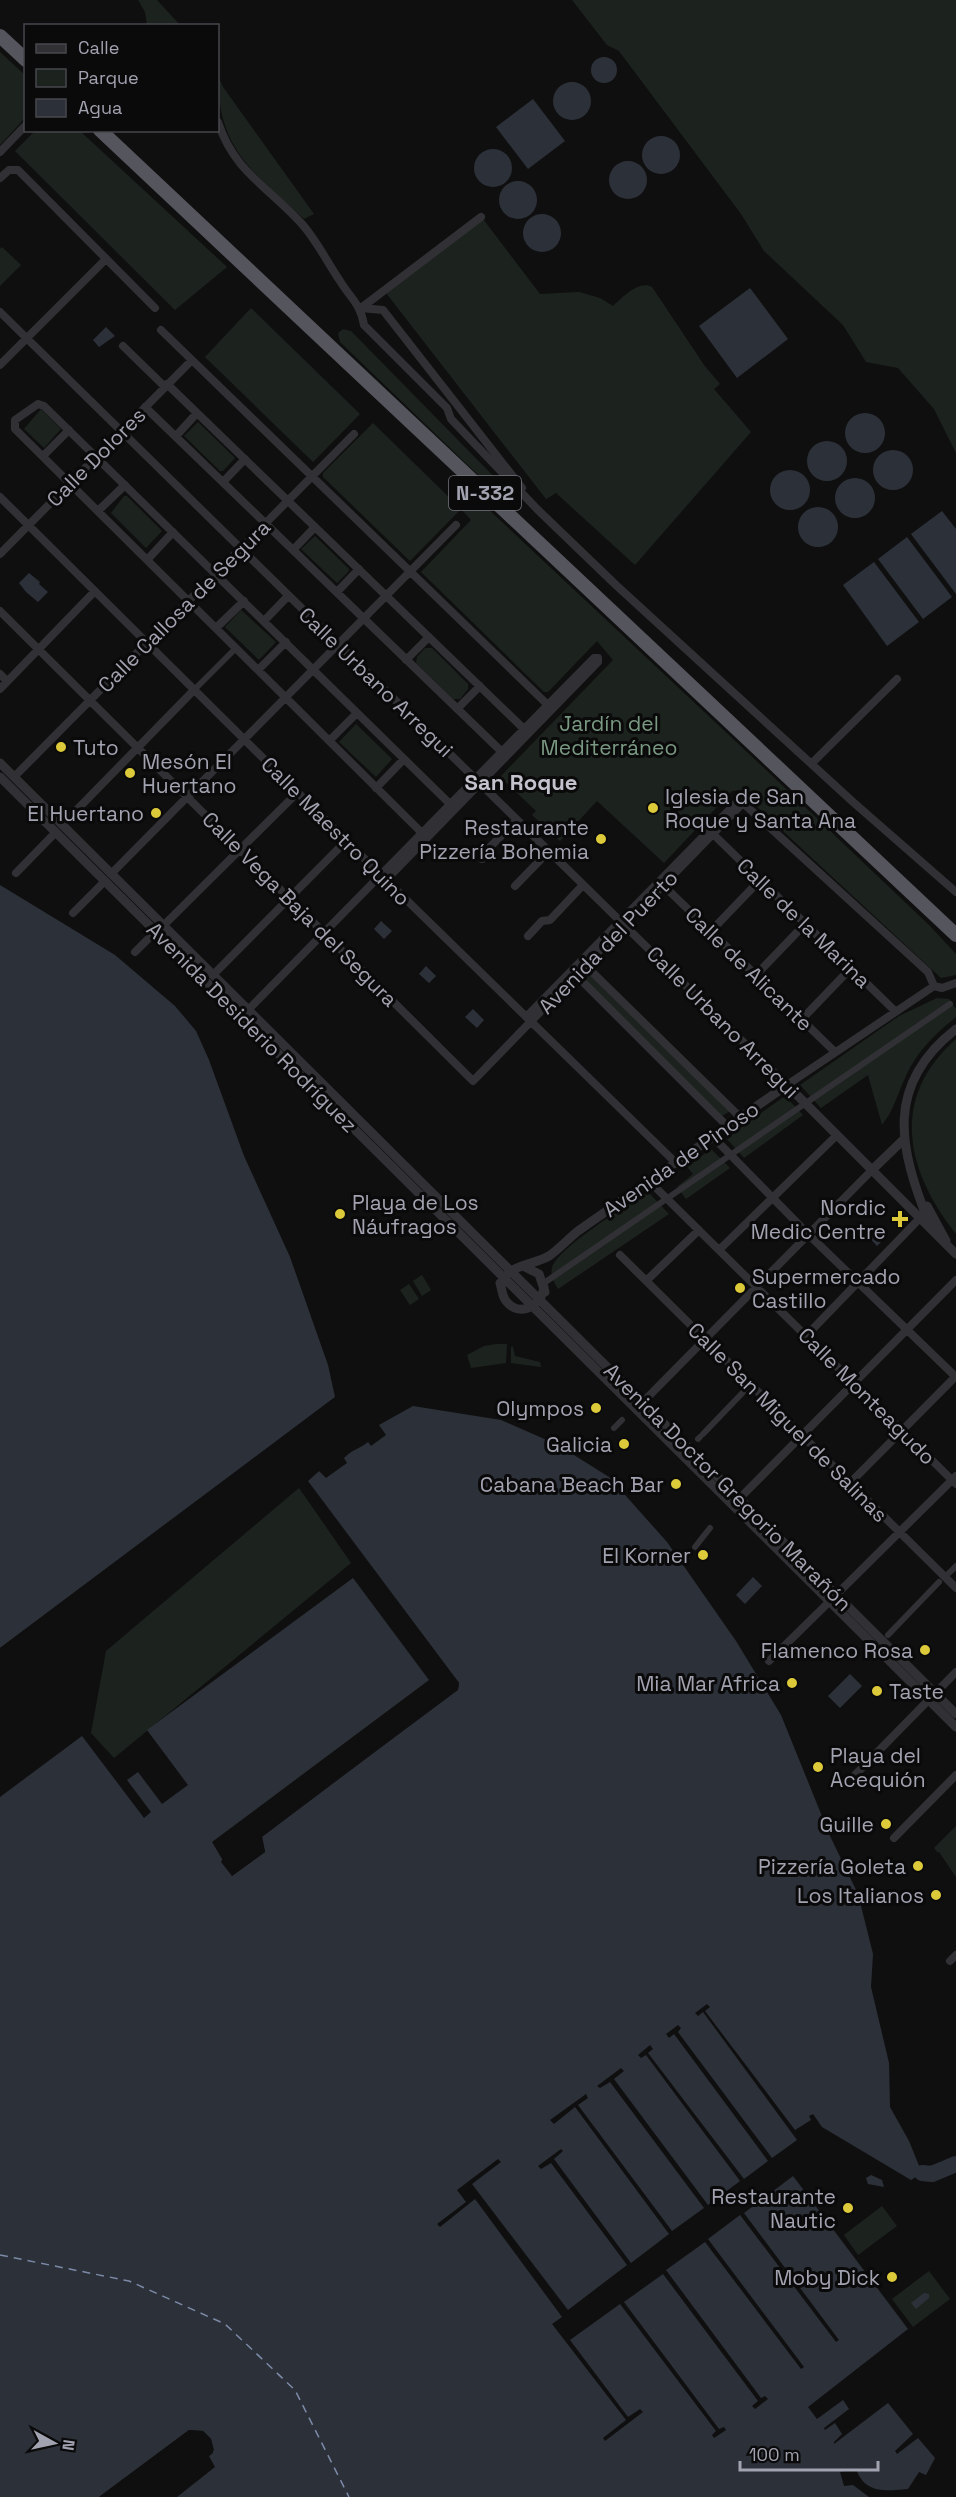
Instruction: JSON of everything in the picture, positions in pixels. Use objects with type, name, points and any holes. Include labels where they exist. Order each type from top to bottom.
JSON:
[{"type":"highway","points":[[0,36],[24,58]]},
{"type":"highway","name":"N-332","points":[[102,132],[956,935]]},
{"type":"highway","points":[[870,855],[888,867],[956,927]]},
{"type":"highway","name":"N-332","points":[[932,913],[956,940]]},
{"type":"street","points":[[219,124],[231,154],[306,229],[344,288],[361,308],[364,325],[447,408],[451,419],[537,509],[617,586],[956,892]]},
{"type":"street","points":[[0,152],[24,127]]},
{"type":"street","points":[[0,178],[9,170],[18,171],[154,308]]},
{"type":"street","points":[[361,308],[481,217]]},
{"type":"street","points":[[0,365],[106,259]]},
{"type":"street","points":[[361,308],[383,310],[455,400],[537,509]]},
{"type":"street","name":"Calle Urbano Arregui","points":[[0,312],[931,1229],[954,1249]]},
{"type":"street","points":[[161,330],[550,707]]},
{"type":"street","points":[[123,346],[197,413],[524,729]]},
{"type":"street","name":"Calle Dolores","points":[[0,554],[192,360]]},
{"type":"street","points":[[447,408],[455,400]]},
{"type":"street","points":[[422,833],[15,429],[16,418],[41,404],[450,804]]},
{"type":"street","points":[[145,407],[502,752]]},
{"type":"street","points":[[176,436],[197,413]]},
{"type":"street","points":[[465,434],[475,426]]},
{"type":"street","points":[[43,456],[69,430]]},
{"type":"street","name":"Calle Callosa de Segura","points":[[5,781],[90,700],[354,434]]},
{"type":"street","points":[[223,482],[245,459]]},
{"type":"street","points":[[98,511],[125,485]]},
{"type":"street","name":"Calle Maestro Quino","points":[[0,497],[383,878],[676,1163]]},
{"type":"street","points":[[73,913],[456,525]]},
{"type":"street","points":[[293,550],[315,527]]},
{"type":"street","points":[[147,560],[173,532]]},
{"type":"street","points":[[337,592],[359,569]]},
{"type":"street","points":[[0,689],[95,591]]},
{"type":"street","points":[[264,621],[288,596]]},
{"type":"street","points":[[216,628],[244,602]]},
{"type":"street","name":"Calle Vega Baja del Segura","points":[[2,616],[90,700],[473,1081]]},
{"type":"street","points":[[406,660],[429,637]]},
{"type":"street","points":[[258,670],[286,642]]},
{"type":"street","points":[[16,873],[236,648]]},
{"type":"street","points":[[248,1010],[324,933],[383,878],[478,781],[550,707],[594,658],[598,658],[598,662],[550,707],[524,729],[478,781],[450,804],[383,878]]},
{"type":"street","points":[[0,674],[7,681]]},
{"type":"street","points":[[812,762],[897,679]]},
{"type":"street","points":[[457,709],[480,686]]},
{"type":"street","points":[[329,741],[357,712]]},
{"type":"street","points":[[376,788],[404,759]]},
{"type":"street","name":"Avenida Desiderio Rodríguez","points":[[0,763],[5,781],[108,877],[497,1264]]},
{"type":"street","points":[[135,952],[297,793]]},
{"type":"street","points":[[743,803],[928,972],[934,986],[942,988],[956,983]]},
{"type":"street","name":"Avenida del Puerto","points":[[473,1081],[528,1019],[733,804],[743,803]]},
{"type":"street","name":"Avenida del Puerto","points":[[528,1019],[576,975],[622,923],[663,885],[743,803]]},
{"type":"street","points":[[482,859],[483,854],[517,820]]},
{"type":"street","name":"Calle de la Marina","points":[[713,834],[895,1011]]},
{"type":"street","points":[[213,975],[346,841]]},
{"type":"street","points":[[515,886],[549,851]]},
{"type":"street","points":[[711,931],[760,880]]},
{"type":"street","points":[[528,936],[542,921],[550,920],[583,885]]},
{"type":"street","name":"Calle de Alicante","points":[[663,885],[835,1052]]},
{"type":"street","points":[[756,975],[805,924]]},
{"type":"street","name":"Avenida Desiderio Rodríguez","points":[[160,929],[213,975],[497,1264]]},
{"type":"street","points":[[585,965],[740,1117]]},
{"type":"street","points":[[801,1019],[851,968]]},
{"type":"street","points":[[576,975],[727,1126]]},
{"type":"street","name":"Avenida de Pinoso","points":[[505,1278],[551,1255],[578,1231],[712,1136],[934,986]]},
{"type":"street","points":[[544,1285],[950,1004]]},
{"type":"street","points":[[931,1229],[907,1161],[903,1140],[905,1104],[913,1078],[931,1052],[956,1029]]},
{"type":"street","points":[[719,1250],[837,1135]]},
{"type":"street","points":[[712,1136],[809,1235],[956,1377],[850,1483]]},
{"type":"street","points":[[643,1402],[903,1140]]},
{"type":"street","name":"Calle Monteagudo","points":[[649,1181],[902,1431],[955,1480]]},
{"type":"street","points":[[917,1191],[954,1249]]},
{"type":"street","points":[[806,1336],[920,1218]]},
{"type":"street","points":[[646,1281],[699,1230]]},
{"type":"street","points":[[497,1264],[505,1278],[506,1301],[513,1307],[522,1309],[537,1303],[544,1285],[545,1269],[551,1255]]},
{"type":"street","name":"Calle San Miguel de Salinas","points":[[620,1255],[956,1588]]},
{"type":"street","points":[[497,1264],[524,1267],[538,1274],[544,1285],[550,1310]]},
{"type":"street","name":"Avenida Doctor Gregorio Marañón","points":[[497,1264],[505,1278],[537,1303],[932,1696],[956,1726]]},
{"type":"street","points":[[736,1502],[956,1280]]},
{"type":"street","name":"Avenida Doctor Gregorio Marañón","points":[[537,1303],[550,1310],[643,1402],[736,1502]]},
{"type":"street","points":[[700,1436],[750,1385]]},
{"type":"street","points":[[614,1428],[622,1420]]},
{"type":"street","points":[[770,1661],[899,1532],[955,1480]]},
{"type":"street","points":[[695,1547],[710,1528]]},
{"type":"street","points":[[949,1573],[956,1566]]},
{"type":"street","points":[[888,1635],[939,1582]]},
{"type":"street","points":[[852,1778],[956,1672]]},
{"type":"street","name":"Avenida Doctor Gregorio Marañón","points":[[932,1696],[956,1714]]},
{"type":"street","points":[[894,1838],[956,1775]]},
{"type":"green space","points":[[138,0],[157,0],[179,24],[147,24],[145,12]]},
{"type":"green space","points":[[572,0],[956,0],[956,453],[934,409],[898,368],[866,362],[843,325],[764,251],[741,214],[619,51],[607,45]]},
{"type":"green space","points":[[0,52],[24,74],[24,119],[0,145]]},
{"type":"green space","points":[[219,78],[314,214],[304,219],[242,158],[224,123]]},
{"type":"green space","points":[[34,132],[81,132],[227,267],[175,310],[15,151]]},
{"type":"green space","points":[[483,219],[540,294],[579,292],[600,298],[613,306],[637,288],[647,285],[652,287],[704,365],[720,384],[714,389],[751,432],[635,565],[556,493],[546,499],[386,293]]},
{"type":"green space","points":[[2,247],[21,265],[0,286],[0,249]]},
{"type":"green space","points":[[251,308],[360,414],[313,462],[205,357]]},
{"type":"green space","points":[[343,329],[351,331],[506,489],[506,495],[499,495],[340,342],[338,333]]},
{"type":"green space","points":[[41,409],[61,429],[44,448],[24,429]]},
{"type":"green space","points":[[198,422],[235,458],[223,471],[220,471],[184,436]]},
{"type":"green space","name":"Jardín del Mediterráneo","points":[[373,423],[460,508],[470,492],[764,768],[930,926],[956,954],[956,975],[941,978],[739,790],[732,791],[664,863],[597,801],[560,841],[532,815],[536,811],[500,777],[613,660],[597,641],[548,692],[544,692],[421,572],[471,520],[461,509],[410,561],[323,477],[323,473]]},
{"type":"green space","points":[[124,496],[127,496],[162,531],[146,548],[111,513]]},
{"type":"green space","points":[[315,536],[349,569],[337,583],[301,549]]},
{"type":"green space","points":[[241,610],[276,642],[259,660],[225,627]]},
{"type":"green space","points":[[425,648],[432,648],[468,684],[468,689],[460,699],[453,699],[416,663],[417,657]]},
{"type":"green space","points":[[356,724],[392,759],[376,777],[339,742]]},
{"type":"green space","points":[[588,972],[730,1111],[722,1116],[582,979]]},
{"type":"green space","points":[[937,998],[949,999],[956,1009],[956,1017],[920,1052],[909,1069],[882,1125],[868,1075],[821,1108],[800,1085],[899,1016]]},
{"type":"green space","points":[[956,1039],[956,1234],[925,1185],[916,1160],[912,1135],[913,1110],[921,1086],[935,1062]]},
{"type":"green space","points":[[785,1096],[803,1115],[744,1158],[726,1138]]},
{"type":"green space","points":[[711,1149],[730,1168],[686,1199],[677,1187],[693,1174],[687,1167]]},
{"type":"green space","points":[[648,1192],[669,1214],[558,1289],[553,1279],[552,1268],[566,1250],[594,1227]]},
{"type":"green space","points":[[422,1275],[431,1290],[422,1296],[413,1281]]},
{"type":"green space","points":[[409,1284],[419,1299],[410,1305],[400,1290]]},
{"type":"green space","points":[[507,1344],[506,1363],[471,1368],[467,1355],[484,1346]]},
{"type":"green space","points":[[511,1347],[513,1347],[515,1356],[540,1362],[541,1367],[511,1363]]},
{"type":"green space","points":[[299,1488],[351,1563],[114,1758],[91,1733],[106,1651]]},
{"type":"green space","points":[[956,1826],[956,1877],[934,1848]]},
{"type":"green space","points":[[882,2206],[897,2226],[858,2255],[844,2235]]},
{"type":"green space","points":[[929,2271],[950,2299],[913,2327],[892,2299]]},
{"type":"water","points":[[604,57],[613,61],[617,70],[613,79],[604,83],[595,79],[591,70],[595,61]]},
{"type":"water","points":[[572,82],[586,87],[591,101],[586,115],[572,120],[558,115],[553,101],[558,87]]},
{"type":"water","points":[[533,99],[565,141],[528,169],[496,127]]},
{"type":"water","points":[[661,136],[674,142],[680,155],[674,168],[661,174],[648,168],[642,155],[648,142]]},
{"type":"water","points":[[493,149],[500,150],[506,155],[511,161],[511,175],[506,181],[500,186],[493,187],[486,186],[480,181],[475,175],[474,168],[475,161],[480,155],[486,150]]},
{"type":"water","points":[[628,161],[641,167],[647,180],[641,193],[628,199],[615,193],[609,180],[615,167]]},
{"type":"water","points":[[518,181],[531,187],[537,200],[531,213],[518,219],[505,213],[499,200],[505,187]]},
{"type":"water","points":[[542,214],[555,220],[561,233],[555,246],[542,252],[529,246],[523,233],[529,220]]},
{"type":"water","points":[[750,288],[788,339],[737,378],[699,326]]},
{"type":"water","points":[[106,327],[115,336],[99,347],[93,340]]},
{"type":"water","points":[[865,413],[879,419],[885,433],[879,447],[865,453],[851,447],[845,433],[851,419]]},
{"type":"water","points":[[827,441],[841,447],[847,461],[841,475],[827,481],[813,475],[807,461],[813,447]]},
{"type":"water","points":[[893,450],[901,451],[907,456],[912,462],[912,478],[907,484],[901,489],[893,490],[885,489],[879,484],[874,478],[873,470],[874,462],[879,456],[885,451]]},
{"type":"water","points":[[790,470],[804,476],[810,490],[804,504],[790,510],[776,504],[770,490],[776,476]]},
{"type":"water","points":[[855,478],[869,484],[875,498],[869,512],[855,518],[841,512],[835,498],[841,484]]},
{"type":"water","points":[[818,507],[832,513],[838,527],[832,541],[818,547],[804,541],[798,527],[804,513]]},
{"type":"water","points":[[942,511],[956,529],[956,594],[911,534]]},
{"type":"water","points":[[907,537],[952,597],[923,619],[878,559]]},
{"type":"water","points":[[874,562],[919,622],[887,646],[843,585]]},
{"type":"water","points":[[29,573],[48,592],[38,602],[19,583]]},
{"type":"water","points":[[0,885],[115,955],[175,1006],[196,1031],[244,1156],[290,1257],[328,1365],[335,1397],[0,1648]]},
{"type":"water","points":[[381,921],[392,931],[384,939],[374,929]]},
{"type":"water","points":[[426,966],[436,976],[429,983],[419,974]]},
{"type":"water","points":[[473,1009],[484,1020],[477,1028],[465,1017]]},
{"type":"water","points":[[871,1227],[884,1239],[877,1246],[865,1233]]},
{"type":"water","points":[[413,1406],[501,1420],[558,1445],[609,1477],[667,1542],[736,1641],[781,1715],[830,1836],[858,1894],[873,1954],[871,1987],[889,2063],[890,2107],[909,2141],[922,2173],[911,2180],[822,2127],[813,2114],[809,2116],[811,2120],[795,2130],[705,2011],[710,2007],[707,2004],[695,2013],[698,2016],[703,2012],[797,2140],[772,2158],[678,2032],[681,2028],[678,2025],[666,2034],[669,2038],[674,2034],[768,2161],[744,2179],[648,2053],[653,2049],[650,2045],[638,2055],[641,2058],[646,2055],[740,2181],[708,2205],[614,2079],[624,2071],[621,2068],[597,2086],[600,2088],[610,2082],[704,2208],[672,2231],[578,2105],[588,2098],[586,2094],[550,2120],[554,2124],[575,2107],[669,2234],[631,2263],[554,2159],[563,2151],[561,2149],[538,2166],[541,2169],[551,2163],[627,2265],[568,2310],[472,2184],[501,2162],[498,2159],[457,2190],[466,2202],[437,2224],[440,2227],[475,2199],[562,2317],[552,2324],[626,2420],[603,2438],[605,2441],[643,2412],[640,2409],[628,2417],[570,2340],[620,2304],[716,2431],[712,2435],[714,2438],[726,2430],[724,2427],[719,2429],[624,2302],[663,2274],[758,2401],[752,2406],[755,2409],[768,2399],[765,2396],[761,2398],[666,2270],[705,2242],[801,2369],[804,2367],[708,2239],[740,2215],[836,2342],[839,2340],[744,2213],[793,2176],[908,2329],[808,2407],[817,2419],[843,2400],[849,2409],[824,2428],[825,2430],[835,2423],[842,2434],[834,2444],[888,2403],[913,2434],[895,2451],[897,2454],[918,2438],[935,2458],[926,2475],[919,2472],[908,2489],[884,2490],[871,2487],[860,2477],[856,2469],[840,2472],[844,2486],[853,2485],[869,2497],[177,2497],[215,2467],[209,2456],[213,2453],[211,2439],[203,2431],[189,2430],[99,2497],[0,2497],[0,1797],[82,1736],[144,1818],[151,1812],[127,1780],[138,1772],[162,1804],[188,1785],[147,1730],[353,1578],[429,1680],[212,1842],[232,1876],[265,1852],[262,1837],[458,1689],[459,1683],[307,1481],[319,1471],[326,1478],[347,1463],[344,1458],[351,1452],[368,1442],[371,1446],[386,1435],[379,1425]]},
{"type":"water","points":[[753,1577],[762,1586],[745,1604],[736,1595]]},
{"type":"water","points":[[850,1674],[862,1686],[840,1708],[828,1696]]},
{"type":"water","points":[[871,2175],[882,2180],[884,2187],[868,2184],[866,2178]]},
{"type":"water","points":[[924,2293],[929,2294],[929,2298],[916,2309],[911,2303]]},
{"type":"pier","points":[[338,1395],[337,1399],[321,1412],[0,1651],[0,1648]]},
{"type":"pier","points":[[318,1468],[319,1471],[308,1481],[459,1683],[458,1690],[262,1836],[265,1852],[232,1876],[221,1862],[223,1858],[233,1872],[262,1851],[260,1834],[455,1688],[456,1684],[305,1483],[305,1479]]},
{"type":"pier","points":[[189,2430],[203,2431],[211,2439],[214,2450],[209,2456],[209,2441],[202,2434],[190,2433],[104,2497],[99,2497]]},
{"type":"waterway","points":[[922,2173],[932,2174],[956,2164]]},
{"type":"ferry route","points":[[0,2255],[129,2281],[225,2324],[295,2390],[349,2497]]},
{"type":"place","name":"Tuto","points":[[61,747]]},
{"type":"place","name":"Mesón El Huertano","points":[[130,773]]},
{"type":"place","name":"Iglesia de San Roque y Santa Ana","points":[[653,808]]},
{"type":"place","name":"El Huertano","points":[[156,813]]},
{"type":"place","name":"Restaurante Pizzería Bohemia","points":[[601,839]]},
{"type":"place","name":"Playa de Los Náufragos","points":[[340,1214]]},
{"type":"place","name":"Nordic Medic Centre","points":[[900,1219]]},
{"type":"place","name":"Supermercado Castillo","points":[[740,1288]]},
{"type":"place","name":"Olympos","points":[[596,1408]]},
{"type":"place","name":"Galicia","points":[[624,1444]]},
{"type":"place","name":"Cabana Beach Bar","points":[[676,1484]]},
{"type":"place","name":"El Korner","points":[[703,1555]]},
{"type":"place","name":"Flamenco Rosa","points":[[925,1650]]},
{"type":"place","name":"Mia Mar Africa","points":[[792,1683]]},
{"type":"place","name":"Taste","points":[[877,1691]]},
{"type":"place","name":"Playa del Acequión","points":[[818,1767]]},
{"type":"place","name":"Guille","points":[[886,1824]]},
{"type":"place","name":"Pizzería Goleta","points":[[918,1866]]},
{"type":"place","name":"Los Italianos","points":[[936,1895]]},
{"type":"place","name":"Restaurante Nautic","points":[[848,2208]]},
{"type":"place","name":"Moby Dick","points":[[892,2277]]},
{"type":"district","name":"San Roque","points":[[521,782]]}]
